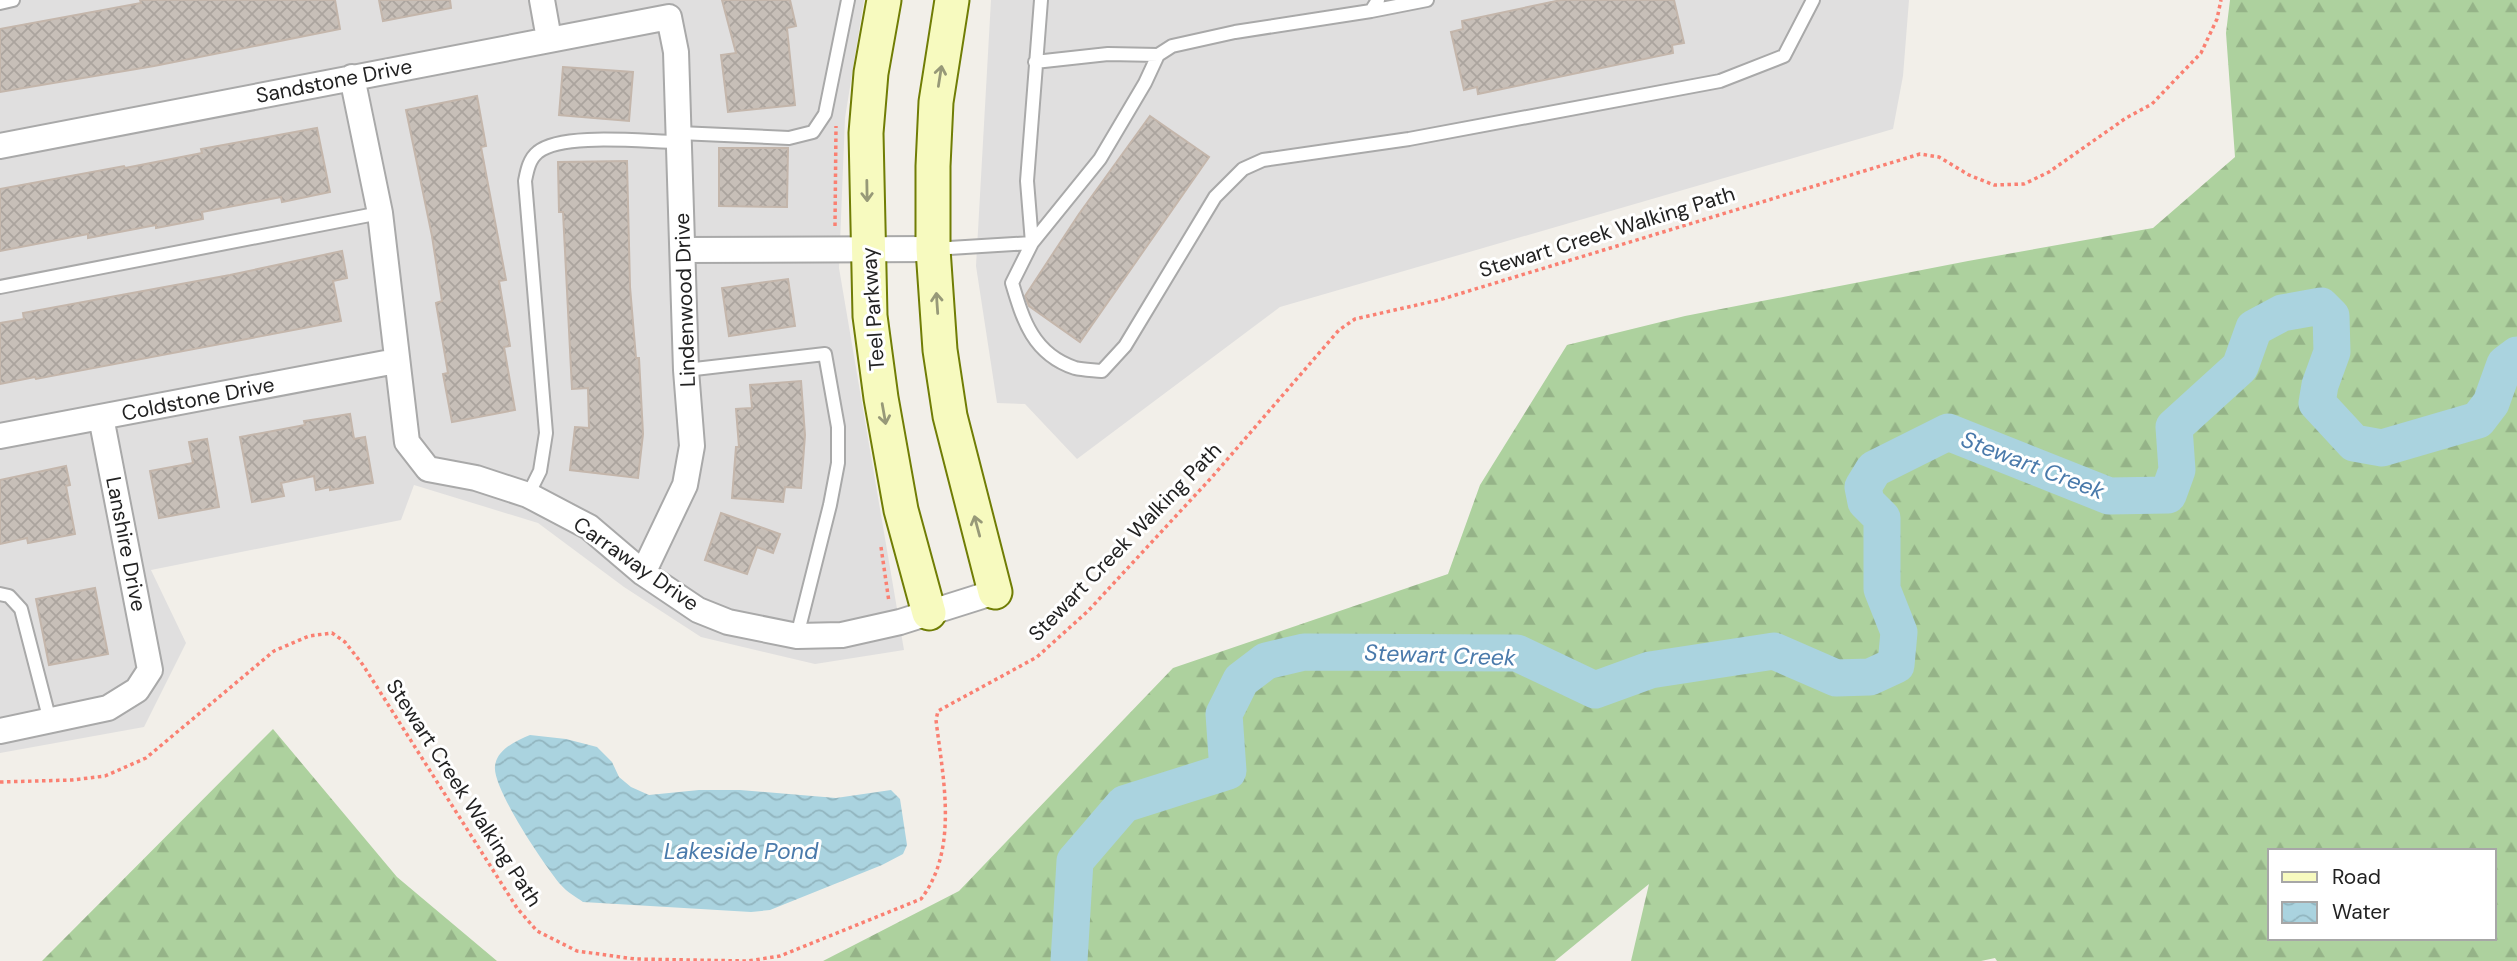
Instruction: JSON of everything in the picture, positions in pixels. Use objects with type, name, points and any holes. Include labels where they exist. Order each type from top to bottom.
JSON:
[{"type":"street","points":[[542,0],[549,39]]},
{"type":"street","name":"Teel Parkway","points":[[884,0],[871,73],[866,133],[870,316],[901,510],[929,613]]},
{"type":"street","points":[[952,0],[936,102],[933,166],[933,249],[940,350],[950,416],[965,484],[995,592]]},
{"type":"street","name":"Sandstone Drive","points":[[0,146],[669,17]]},
{"type":"street","name":"Lindenwood Drive","points":[[643,573],[685,485],[692,446],[686,370],[676,52],[669,17]]},
{"type":"street","name":"Carraway Drive","points":[[352,77],[380,213],[407,442],[428,469],[476,478],[528,495],[589,527],[643,573],[698,610],[739,625],[797,636],[842,635],[929,613],[995,592]]},
{"type":"street","points":[[682,250],[933,249]]},
{"type":"street","name":"Coldstone Drive","points":[[0,436],[396,361]]},
{"type":"street","name":"Lanshire Drive","points":[[50,721],[108,708],[137,690],[150,670],[101,417]]},
{"type":"street","points":[[0,731],[50,721]]},
{"type":"lane","points":[[0,2],[13,0]]},
{"type":"lane","points":[[528,495],[540,471],[546,433],[525,181],[529,163],[538,152],[553,144],[574,140],[789,138],[813,132],[825,114],[848,0]]},
{"type":"lane","points":[[1032,243],[1027,181],[1041,0]]},
{"type":"lane","points":[[1427,0],[1375,6],[1235,32],[1172,46],[1158,55],[1145,83],[1100,159],[1032,243],[1012,283],[1024,323],[1036,342],[1051,355],[1075,368],[1102,371],[1125,346],[1215,197],[1243,169],[1263,160],[1409,139],[1720,81],[1784,56],[1813,0]]},
{"type":"lane","points":[[1035,62],[1108,54],[1158,55]]},
{"type":"lane","points":[[0,287],[380,213]]},
{"type":"lane","points":[[933,249],[1032,243]]},
{"type":"lane","points":[[686,370],[825,354],[838,427],[838,463],[797,636]]},
{"type":"lane","points":[[0,594],[9,596],[21,610],[50,721]]},
{"type":"path","name":"Stewart Creek Walking Path","points":[[0,782],[72,780],[105,776],[146,758],[274,651],[309,636],[331,633],[345,642],[363,665],[517,908],[537,931],[577,951],[635,959],[748,961],[780,956],[921,899],[932,884],[946,833],[936,720],[938,710],[1037,657],[1088,611],[1212,477],[1339,330],[1355,319],[1439,300],[1920,154],[1939,157],[1969,175],[1994,185],[2024,184],[2049,172],[2126,118],[2152,104],[2201,53],[2217,19],[2221,0]]},
{"type":"shaded area","points":[[0,0],[864,0],[845,118],[839,268],[904,650],[815,664],[701,637],[624,587],[538,523],[414,485],[401,520],[151,570],[186,643],[144,727],[0,753]]},
{"type":"shaded area","points":[[991,0],[1909,0],[1903,76],[1893,129],[1280,307],[1077,459],[1025,404],[997,403],[976,266]]},
{"type":"green space","points":[[2230,0],[2517,0],[2517,961],[1997,961],[1995,958],[1981,961],[1631,961],[1649,884],[1555,961],[823,961],[959,891],[1173,668],[1448,574],[1480,485],[1567,345],[1685,316],[2153,228],[2235,157],[2226,33]]},
{"type":"green space","points":[[273,729],[397,877],[497,961],[42,961]]},
{"type":"water","name":"Lakeside Pond","points":[[530,735],[566,739],[597,747],[612,762],[619,777],[631,787],[649,795],[699,790],[740,790],[836,798],[891,790],[900,799],[907,845],[903,854],[882,865],[770,910],[751,912],[583,902],[563,888],[544,862],[521,827],[496,777],[495,766],[499,755],[508,746]]},
{"type":"building","points":[[140,0],[335,0],[340,29],[154,66],[0,92],[0,29],[141,3]]},
{"type":"building","points":[[379,0],[450,0],[451,8],[383,21]]},
{"type":"building","points":[[722,0],[790,0],[796,26],[787,28],[795,105],[728,112],[721,55],[736,53]]},
{"type":"building","points":[[1561,0],[1674,0],[1684,43],[1672,45],[1673,53],[1478,94],[1477,87],[1464,90],[1451,32],[1463,29],[1462,21]]},
{"type":"building","points":[[563,67],[633,72],[629,121],[559,115]]},
{"type":"building","points":[[477,96],[486,146],[481,147],[506,280],[499,281],[510,346],[504,347],[515,410],[452,422],[443,374],[448,373],[436,303],[442,301],[432,236],[406,110]]},
{"type":"building","points":[[1150,116],[1209,157],[1080,342],[1029,306],[1025,296],[1079,214]]},
{"type":"building","points":[[317,128],[330,192],[282,202],[281,197],[202,212],[203,219],[156,228],[156,225],[88,238],[88,234],[0,251],[0,189],[124,166],[125,168],[202,153],[201,149]]},
{"type":"building","points":[[719,148],[788,148],[787,207],[719,206]]},
{"type":"building","points":[[627,161],[630,287],[636,358],[639,358],[643,434],[638,478],[570,470],[575,427],[589,428],[588,388],[572,389],[563,212],[559,212],[558,162]]},
{"type":"building","points":[[342,251],[347,278],[333,281],[341,321],[0,384],[0,323],[24,319],[23,313],[230,275]]},
{"type":"building","points":[[788,279],[795,326],[729,336],[722,288]]},
{"type":"building","points":[[801,381],[805,435],[801,488],[785,487],[783,502],[732,498],[736,447],[739,447],[736,409],[752,408],[750,385]]},
{"type":"building","points":[[350,414],[354,439],[365,437],[373,483],[316,490],[314,476],[281,483],[284,496],[252,502],[240,437],[305,425],[304,421]]},
{"type":"building","points":[[207,439],[219,507],[159,518],[150,471],[193,463],[189,442]]},
{"type":"building","points":[[66,466],[70,485],[66,486],[75,534],[28,543],[27,538],[0,544],[0,480]]},
{"type":"building","points":[[721,513],[780,534],[773,553],[757,547],[747,574],[705,560]]},
{"type":"building","points":[[95,588],[108,654],[49,665],[36,599]]},
{"type":"waterway","name":"Stewart Creek","points":[[1069,961],[1075,861],[1124,804],[1228,771],[1224,714],[1241,680],[1266,661],[1304,652],[1517,653],[1595,690],[1650,670],[1774,651],[1836,678],[1870,677],[1896,665],[1899,632],[1882,589],[1882,518],[1866,502],[1863,487],[1874,469],[1948,432],[2109,496],[2168,495],[2177,470],[2174,427],[2240,367],[2254,328],[2282,313],[2321,306],[2331,316],[2332,352],[2320,385],[2317,403],[2354,443],[2382,448],[2478,420],[2491,403],[2505,364],[2517,355]]},
{"type":"waterway","points":[[2505,364],[2517,365]]}]
